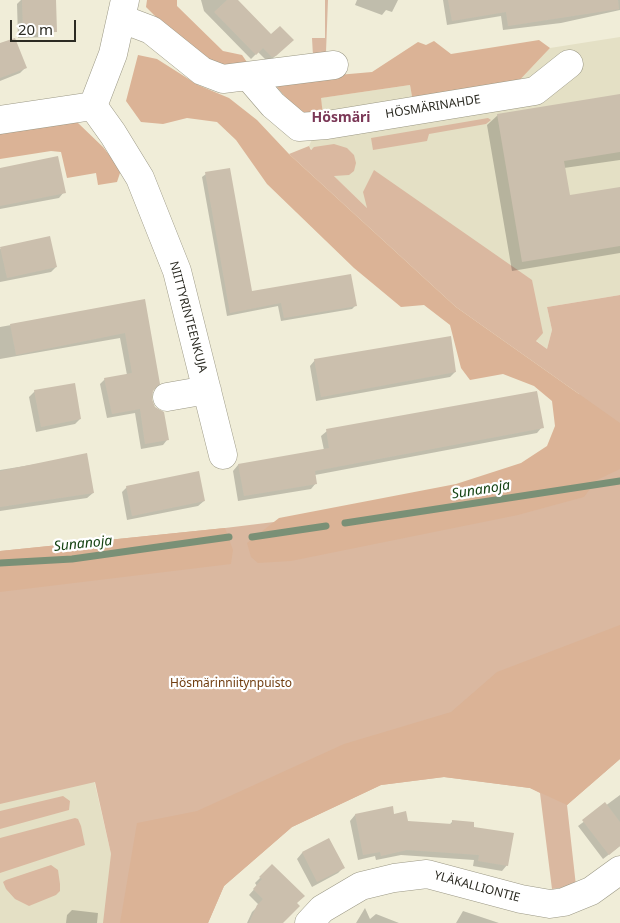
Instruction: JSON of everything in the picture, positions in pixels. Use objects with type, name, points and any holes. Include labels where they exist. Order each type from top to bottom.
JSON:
[{"type":"street","points":[[0,120],[93,106],[113,54],[123,10],[202,71],[223,78],[334,65]]},
{"type":"street","name":"HÖSMÄRINAHDE","points":[[250,76],[273,105],[299,127],[327,125],[535,91],[570,64]]},
{"type":"street","name":"NIITTYRINTEENKUJA","points":[[93,106],[114,134],[140,178],[177,271],[223,455]]},
{"type":"street","points":[[167,397],[207,390]]},
{"type":"street","name":"YLÄKALLIONTIE","points":[[309,923],[322,909],[361,886],[394,878],[428,874],[521,899],[547,913],[564,902],[591,891],[620,870]]},
{"type":"shaded area","points":[[147,0],[177,0],[177,6],[223,51],[242,55],[249,65],[210,68],[203,64],[146,7]]},
{"type":"shaded area","points":[[620,37],[620,295],[547,307],[552,330],[547,349],[368,209],[333,175],[309,146],[323,115],[320,98],[410,85],[413,101],[514,86],[550,48]]},
{"type":"shaded area","points":[[539,40],[550,48],[514,86],[413,102],[410,85],[321,98],[323,115],[311,119],[293,106],[276,86],[315,77],[372,72],[418,42],[426,45],[434,41],[451,54]]},
{"type":"shaded area","points":[[138,55],[157,59],[198,85],[229,98],[257,120],[289,154],[456,307],[620,423],[620,469],[597,480],[584,497],[518,515],[291,561],[258,563],[251,557],[247,543],[279,518],[456,484],[521,463],[547,446],[555,426],[552,401],[534,386],[503,374],[470,380],[461,368],[450,325],[424,305],[401,307],[354,268],[267,184],[236,140],[217,122],[187,118],[163,124],[141,122],[126,101]]},
{"type":"shaded area","points":[[58,117],[78,123],[103,147],[121,170],[117,182],[98,185],[96,173],[67,178],[61,152],[51,151],[0,159],[0,127]]},
{"type":"shaded area","points":[[225,528],[233,550],[231,564],[0,592],[0,551]]},
{"type":"shaded area","points":[[620,625],[620,759],[567,805],[530,788],[444,777],[381,785],[292,827],[224,886],[208,923],[120,923],[137,823],[197,811],[344,744],[451,712],[497,672]]},
{"type":"shaded area","points":[[64,649],[111,854],[128,868],[120,923],[0,923],[0,664]]},
{"type":"green space","points":[[325,0],[328,0],[326,52],[322,56],[313,56],[312,38],[325,38]]},
{"type":"green space","points":[[488,118],[491,120],[486,124],[429,134],[427,141],[373,150],[371,138]]},
{"type":"green space","name":"Hösmärinniitynpuisto","points":[[334,144],[347,148],[354,155],[356,163],[354,171],[349,175],[334,176],[367,208],[363,192],[374,170],[532,280],[543,333],[536,341],[547,349],[552,330],[547,307],[620,295],[620,759],[567,805],[576,886],[552,889],[540,793],[530,788],[444,777],[381,785],[292,827],[224,886],[208,923],[103,923],[111,854],[95,782],[0,804],[0,551],[225,528],[585,484],[579,394],[456,307],[289,154],[309,146],[311,150],[314,147]]},
{"type":"green space","points":[[63,796],[70,801],[69,810],[0,829],[0,811]]},
{"type":"green space","points":[[75,818],[78,819],[81,826],[85,845],[0,873],[0,838]]},
{"type":"green space","points":[[51,865],[58,870],[60,891],[56,895],[29,906],[15,899],[6,889],[3,882],[6,880]]},
{"type":"building","points":[[22,0],[56,0],[57,32],[23,33]]},
{"type":"building","points":[[227,0],[238,0],[271,34],[280,26],[294,40],[276,56],[272,57],[263,48],[256,55],[214,12]]},
{"type":"building","points":[[448,0],[618,0],[619,9],[508,26],[506,12],[452,21]]},
{"type":"building","points":[[15,38],[27,68],[0,78],[0,43]]},
{"type":"building","points":[[620,94],[620,152],[564,161],[570,195],[620,187],[620,246],[522,262],[497,114]]},
{"type":"building","points":[[58,156],[66,193],[0,206],[0,168]]},
{"type":"building","points":[[230,168],[252,291],[351,274],[357,306],[284,318],[281,303],[230,313],[205,172]]},
{"type":"building","points":[[50,236],[57,267],[7,278],[0,247]]},
{"type":"building","points":[[145,299],[160,384],[153,391],[152,399],[155,407],[164,412],[169,440],[145,444],[140,409],[112,414],[104,378],[132,373],[125,333],[16,355],[10,324]]},
{"type":"building","points":[[451,336],[456,372],[321,397],[314,359]]},
{"type":"building","points":[[75,383],[81,419],[41,427],[34,390]]},
{"type":"building","points":[[537,391],[544,428],[315,471],[317,484],[244,496],[238,464],[329,448],[326,429]]},
{"type":"building","points":[[87,453],[94,493],[0,507],[0,471]]},
{"type":"building","points":[[199,471],[205,501],[132,516],[126,486]]},
{"type":"building","points":[[605,802],[620,822],[620,846],[609,855],[582,820]]},
{"type":"building","points":[[393,806],[394,814],[406,811],[408,821],[452,824],[452,820],[474,822],[474,827],[514,833],[508,866],[478,861],[479,855],[407,850],[381,856],[380,852],[363,855],[355,814]]},
{"type":"building","points":[[329,838],[345,868],[317,882],[302,852]]},
{"type":"building","points":[[272,864],[305,896],[297,903],[300,906],[283,923],[249,923],[257,905],[263,899],[253,889],[262,879],[259,877]]},
{"type":"waterway","name":"Sunanoja","points":[[345,523],[620,481]]},
{"type":"waterway","name":"Sunanoja","points":[[252,537],[326,526]]},
{"type":"waterway","name":"Sunanoja","points":[[0,563],[72,559],[229,537]]},
{"type":"district","name":"Hösmäri","points":[[341,118]]}]
